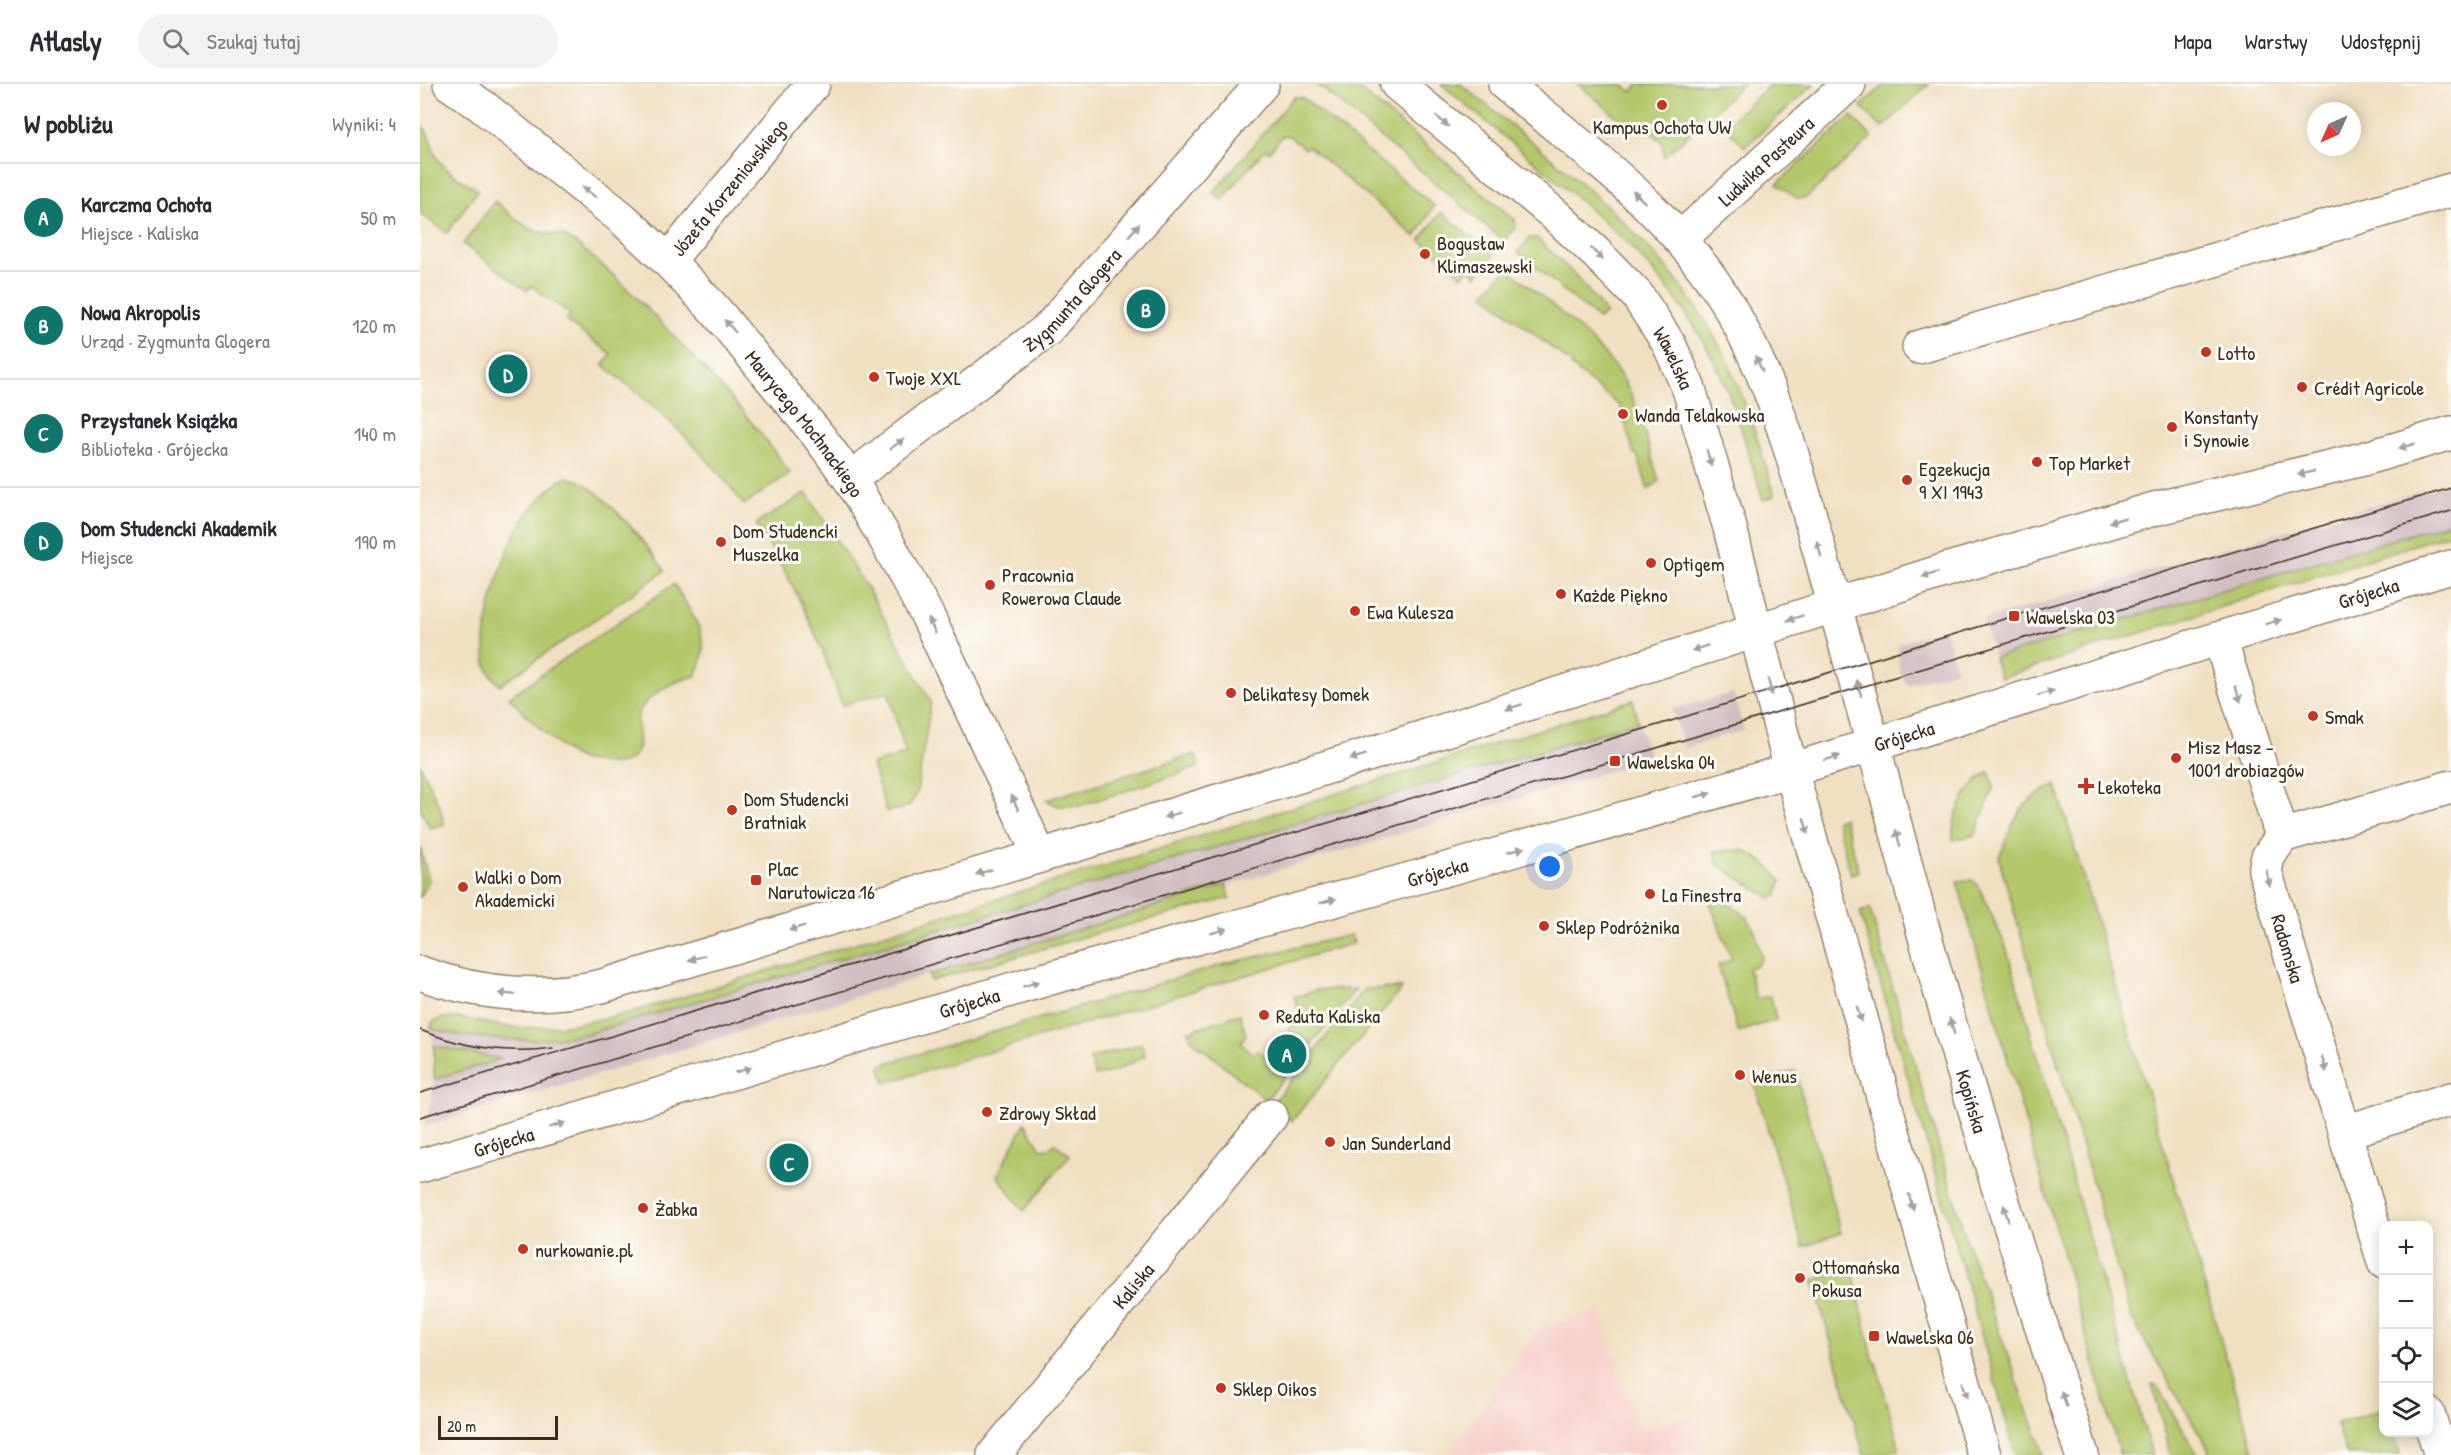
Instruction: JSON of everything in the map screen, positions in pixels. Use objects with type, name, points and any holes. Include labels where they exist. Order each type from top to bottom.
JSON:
[{"type":"main road","name":"Maurycego Mochnackiego","points":[[450,84],[482,105],[623,219],[668,261],[716,310],[757,358],[850,479],[928,617],[1040,856]]},
{"type":"main road","name":"Józefa Korzeniowskiego","points":[[668,261],[813,84]]},
{"type":"main road","name":"Zygmunta Glogera","points":[[850,479],[1048,328],[1262,84]]},
{"type":"main road","name":"Wawelska","points":[[1397,84],[1554,214],[1596,253],[1637,295],[1669,344],[1689,388],[1730,528],[1791,770]]},
{"type":"main road","points":[[1505,84],[1640,198],[1680,239],[1705,269],[1727,302],[1760,365],[1796,466],[1873,745]]},
{"type":"main road","name":"Ludwika Pasteura","points":[[1680,239],[1849,84]]},
{"type":"main road","points":[[1919,347],[2451,190]]},
{"type":"main road","points":[[420,973],[455,985],[495,993],[537,995],[581,991],[1040,856],[1949,569],[2154,509],[2363,459],[2451,433]]},
{"type":"main road","name":"Grójecka","points":[[420,1166],[1047,979],[1476,861],[1791,770],[2451,567]]},
{"type":"main road","points":[[2220,639],[2282,836],[2451,787]]},
{"type":"main road","name":"Kopińska","points":[[1873,745],[1908,876],[2010,1228],[2082,1455]]},
{"type":"main road","points":[[1791,770],[1984,1455]]},
{"type":"main road","name":"Radomska","points":[[2282,836],[2268,857],[2265,871],[2379,1245]]},
{"type":"main road","points":[[2345,1132],[2451,1099]]},
{"type":"main road","name":"Kaliska","points":[[994,1455],[1271,1116]]},
{"type":"main road","points":[[2433,1430],[2441,1455]]},
{"type":"shaded area","points":[[2451,482],[2451,522],[1994,658],[1983,620]]},
{"type":"shaded area","points":[[1944,628],[1957,670],[1907,685],[1899,669],[1898,644]]},
{"type":"shaded area","points":[[1733,693],[1744,730],[1684,748],[1672,709]]},
{"type":"shaded area","points":[[1638,722],[1650,759],[424,1126],[431,1102],[434,1079],[500,1059],[434,1046],[431,1029],[473,1037],[525,1041],[587,1034]]},
{"type":"shaded area","points":[[1599,1310],[1638,1431],[1694,1414],[1706,1455],[1448,1455],[1538,1329]]},
{"type":"green space","points":[[1317,84],[1353,84],[1515,220],[1516,227],[1504,241]]},
{"type":"green space","points":[[1441,84],[1461,84],[1568,171],[1635,234],[1666,268],[1694,304],[1727,361],[1750,418],[1775,496],[1763,500],[1741,428],[1721,376],[1697,330],[1661,280],[1597,215]]},
{"type":"green space","name":"Kampus Ochota UW","points":[[1578,84],[1622,84],[1632,92],[1639,84],[1743,84],[1664,157],[1662,142],[1642,123],[1629,127]]},
{"type":"green space","points":[[1771,84],[1814,84],[1745,147],[1727,128],[1727,124]]},
{"type":"green space","points":[[1885,84],[1929,84],[1882,128],[1861,106]]},
{"type":"green space","points":[[1294,97],[1302,97],[1434,206],[1416,237],[1308,146],[1305,149],[1289,136],[1282,136],[1269,152],[1265,149],[1222,200],[1213,193]]},
{"type":"green space","points":[[1851,116],[1872,137],[1806,198],[1798,199],[1777,184]]},
{"type":"green space","points":[[420,124],[427,131],[437,158],[445,168],[478,190],[447,233],[420,213]]},
{"type":"green space","points":[[495,201],[528,227],[569,239],[614,276],[722,388],[790,473],[744,505],[696,447],[642,396],[603,365],[611,354],[566,321],[570,314],[531,286],[527,291],[463,244]]},
{"type":"green space","points":[[1441,212],[1493,255],[1477,276],[1469,268],[1462,276],[1420,240]]},
{"type":"green space","points":[[1530,238],[1537,238],[1577,277],[1606,313],[1598,319],[1518,252]]},
{"type":"green space","points":[[1507,268],[1590,339],[1618,371],[1637,410],[1659,481],[1648,490],[1637,454],[1634,454],[1621,407],[1571,366],[1572,364],[1484,294]]},
{"type":"green space","points":[[566,477],[592,489],[606,501],[647,546],[665,571],[500,685],[489,672],[485,653],[488,619],[497,582],[508,549],[524,519],[543,496]]},
{"type":"green space","points":[[806,493],[866,586],[931,702],[917,791],[909,805],[902,809],[886,811],[872,764],[906,754],[888,692],[842,705],[805,612],[783,567],[756,524]]},
{"type":"green space","points":[[2451,522],[2451,533],[2000,678],[1994,658]]},
{"type":"green space","points":[[674,584],[698,626],[703,644],[702,659],[696,676],[670,685],[644,704],[637,721],[638,748],[628,761],[609,764],[585,761],[574,756],[544,732],[509,697]]},
{"type":"green space","points":[[1633,700],[1638,722],[587,1034],[548,1039],[509,1040],[470,1037],[431,1029],[432,1023],[448,1018],[534,1028],[602,1019],[646,1008],[1044,886]]},
{"type":"green space","points":[[1195,754],[1199,767],[1079,806],[1058,806],[1046,800]]},
{"type":"green space","points":[[420,764],[441,810],[444,824],[430,828],[420,808]]},
{"type":"green space","points":[[1989,772],[1994,786],[1975,835],[1953,840],[1955,821],[1962,801],[1974,784]]},
{"type":"green space","points":[[2056,785],[2255,1455],[2212,1455],[2132,1319],[1999,859],[2018,814],[2033,798]]},
{"type":"green space","points":[[1844,818],[1859,871],[1851,874],[1836,820]]},
{"type":"green space","points":[[420,847],[429,881],[420,898]]},
{"type":"green space","points":[[1742,850],[1764,862],[1781,881],[1777,896],[1770,898],[1718,865],[1714,851]]},
{"type":"green space","points":[[1972,880],[1978,885],[2006,947],[2152,1455],[2120,1455],[1957,881]]},
{"type":"green space","points":[[1226,885],[1230,898],[931,981],[929,975]]},
{"type":"green space","points":[[1715,895],[1743,914],[1752,925],[1762,958],[1756,966],[1748,968],[1756,999],[1771,996],[1776,1020],[1738,1032],[1718,965],[1732,960],[1708,897]]},
{"type":"green space","points":[[1870,909],[1967,1243],[2044,1455],[2016,1455],[1860,912]]},
{"type":"green space","points":[[1351,935],[1354,943],[885,1083],[880,1065],[1229,963]]},
{"type":"green space","points":[[1402,988],[1292,1121],[1272,1104],[1365,989]]},
{"type":"green space","points":[[1356,989],[1309,1047],[1288,1030],[1300,1015],[1294,997],[1316,990]]},
{"type":"green space","points":[[1240,1014],[1246,1035],[1240,1043],[1253,1054],[1257,1050],[1287,1074],[1266,1100],[1191,1039],[1188,1031]]},
{"type":"green space","points":[[1141,1044],[1145,1056],[1114,1072],[1095,1076],[1089,1059]]},
{"type":"green space","points":[[434,1046],[502,1059],[434,1079]]},
{"type":"green space","points":[[1795,1071],[1841,1233],[1803,1247],[1754,1083]]},
{"type":"green space","points":[[1025,1123],[1041,1149],[1049,1148],[1054,1143],[1070,1155],[1024,1211],[997,1176]]},
{"type":"green space","points":[[1852,1269],[1874,1362],[1876,1362],[1899,1449],[1879,1455],[1864,1455],[1813,1280]]},
{"type":"green space","points":[[2152,1384],[2156,1385],[2198,1455],[2171,1455]]},
{"type":"green space","points":[[2379,1410],[2379,1437],[2395,1437],[2400,1455],[2347,1455],[2337,1424]]},
{"type":"tram line","points":[[420,1093],[1661,724],[2014,616],[2451,488]]},
{"type":"tram line","points":[[420,1117],[2451,511]]},
{"type":"tram line","points":[[420,1030],[452,1041],[485,1048],[519,1050],[553,1048]]},
{"type":"place","name":"Kampus Ochota UW","points":[[1662,105]]},
{"type":"place","name":"Bogusław Klimaszewski","points":[[1425,254]]},
{"type":"place","name":"Nowa Akropolis","points":[[1146,309]]},
{"type":"place","name":"Lotto","points":[[2206,352]]},
{"type":"place","name":"Dom Studencki Akademik","points":[[508,374]]},
{"type":"place","name":"Twoje XXL","points":[[874,377]]},
{"type":"place","name":"Crédit Agricole","points":[[2302,387]]},
{"type":"place","name":"Wanda Telakowska","points":[[1623,414]]},
{"type":"place","name":"Konstanty i Synowie","points":[[2172,427]]},
{"type":"place","name":"Top Market","points":[[2037,462]]},
{"type":"place","name":"Egzekucja 9 XI 1943","points":[[1907,480]]},
{"type":"place","name":"Dom Studencki Muszelka","points":[[721,542]]},
{"type":"place","name":"Optigem","points":[[1651,563]]},
{"type":"place","name":"Pracownia Rowerowa Claude","points":[[990,585]]},
{"type":"place","name":"Każde Piękno","points":[[1561,594]]},
{"type":"place","name":"Ewa Kulesza","points":[[1355,611]]},
{"type":"place","name":"Wawelska 03","points":[[2014,616]]},
{"type":"place","name":"Delikatesy Domek","points":[[1231,693]]},
{"type":"place","name":"Smak","points":[[2313,716]]},
{"type":"place","name":"Misz Masz - 1001 drobiazgów","points":[[2176,758]]},
{"type":"place","name":"Wawelska 04","points":[[1615,761]]},
{"type":"place","name":"Lekoteka","points":[[2086,786]]},
{"type":"place","name":"Dom Studencki Bratniak","points":[[732,810]]},
{"type":"place","name":"Plac Narutowicza 16","points":[[756,880]]},
{"type":"place","name":"Walki o Dom Akademicki","points":[[463,887]]},
{"type":"place","name":"La Finestra","points":[[1650,894]]},
{"type":"place","name":"Sklep Podróżnika","points":[[1544,926]]},
{"type":"place","name":"Reduta Kaliska","points":[[1264,1015]]},
{"type":"place","name":"Karczma Ochota","points":[[1287,1054]]},
{"type":"place","name":"Wenus","points":[[1740,1075]]},
{"type":"place","name":"Zdrowy Skład","points":[[987,1112]]},
{"type":"place","name":"Jan Sunderland","points":[[1330,1142]]},
{"type":"place","name":"Przystanek Książka","points":[[789,1163]]},
{"type":"place","name":"Żabka","points":[[643,1208]]},
{"type":"place","name":"nurkowanie.pl","points":[[523,1249]]},
{"type":"place","name":"Ottomańska Pokusa","points":[[1800,1278]]},
{"type":"place","name":"Wawelska 06","points":[[1874,1336]]},
{"type":"place","name":"Sklep Oikos","points":[[1221,1388]]}]
